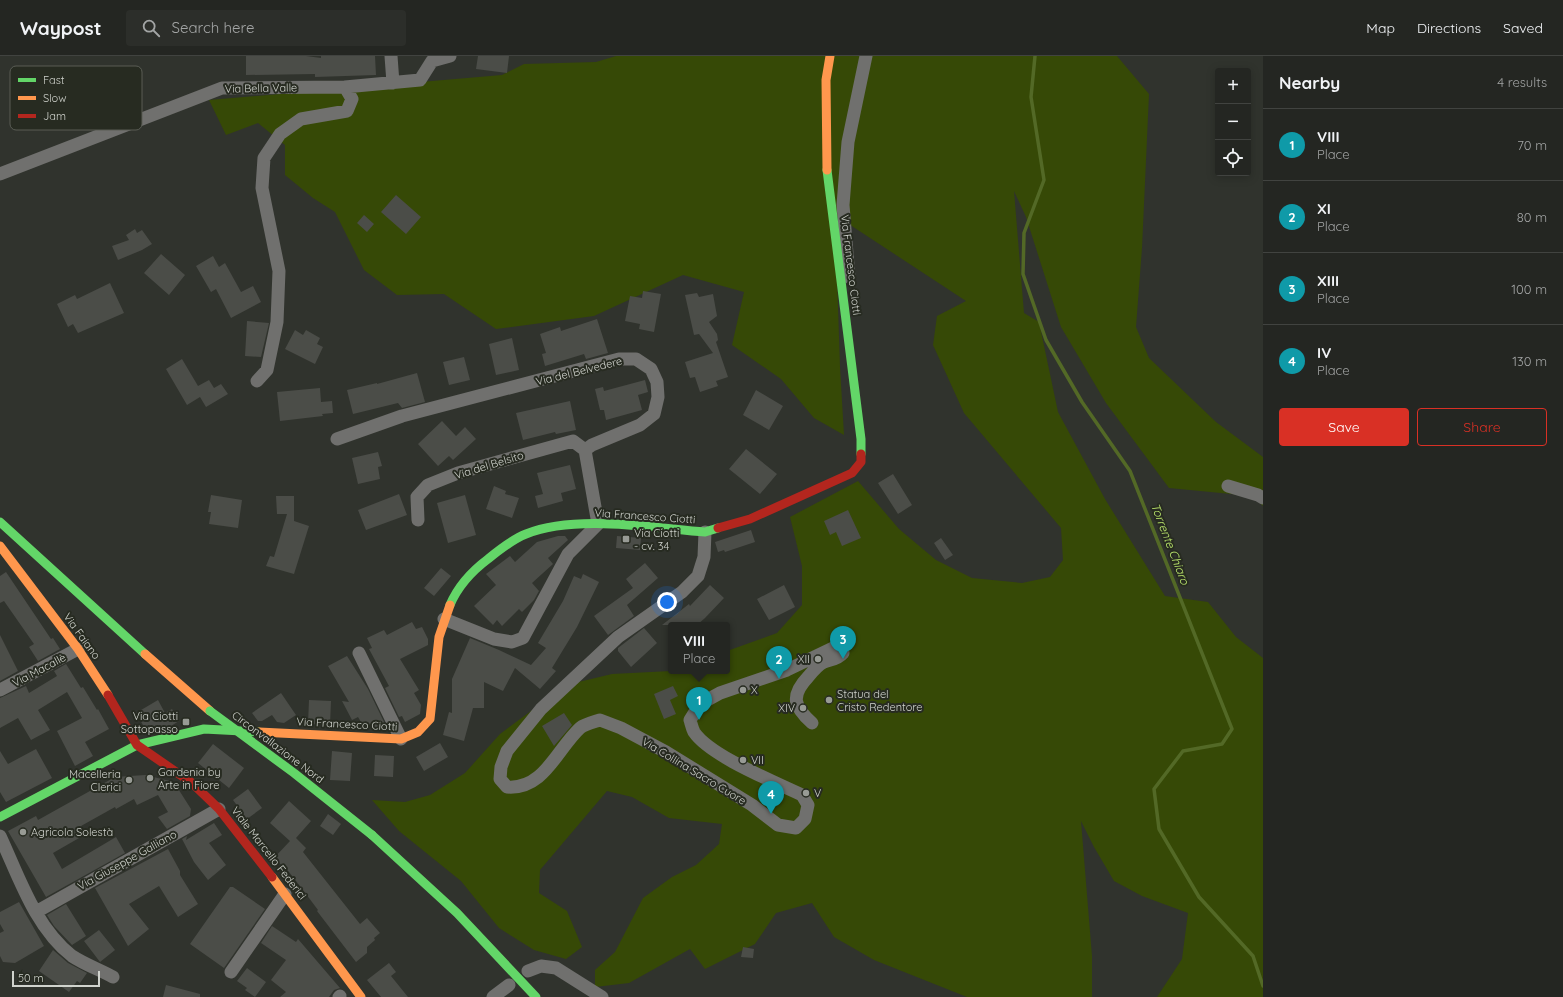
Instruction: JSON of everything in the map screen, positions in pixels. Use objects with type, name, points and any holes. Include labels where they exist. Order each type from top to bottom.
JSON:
[{"type":"street","points":[[392,56],[393,83]]},
{"type":"street","name":"Via Bella Valle","points":[[142,119],[222,88],[345,87],[420,80],[432,61],[450,56]]},
{"type":"street","name":"Via Francesco Ciotti","points":[[0,817],[137,745],[204,729],[401,739],[418,732],[430,719],[435,687],[436,654],[444,619],[452,600],[470,572],[498,551],[526,534],[556,526],[598,524],[705,532],[750,520],[852,473],[861,462],[858,412],[826,161],[826,80],[830,56]]},
{"type":"street","points":[[848,336],[851,301],[843,205],[848,142],[866,56]]},
{"type":"street","points":[[257,381],[267,370],[277,322],[279,271],[262,188],[264,158],[280,134],[301,119],[347,111],[352,99],[345,87]]},
{"type":"street","name":"Via Bella Valle","points":[[0,174],[114,130]]},
{"type":"street","name":"Via del Belvedere","points":[[337,439],[402,416],[619,359],[636,359],[651,368],[657,382],[658,397],[654,414],[640,425],[592,445],[585,450]]},
{"type":"street","name":"Via del Belsito","points":[[418,520],[417,497],[428,486],[458,473],[573,441],[585,450]]},
{"type":"street","points":[[444,619],[494,639],[512,642],[523,638],[568,554],[598,524],[585,450]]},
{"type":"street","points":[[1228,486],[1258,495],[1263,498]]},
{"type":"street","name":"Circonvallazione Nord","points":[[0,522],[97,612],[210,711],[294,773],[408,866],[490,945],[536,997]]},
{"type":"street","name":"Via Collina Sacro Cuore","points":[[705,532],[704,556],[698,576],[682,592],[618,637],[541,709],[507,751],[501,767],[500,779],[507,788],[517,788],[528,784],[541,775],[581,727],[600,720],[621,728],[666,752],[752,805],[778,826],[796,828],[805,819],[808,805],[802,795],[725,756],[704,742],[694,731],[690,720],[700,704],[720,693],[787,670],[837,646],[842,648],[842,652],[839,657],[824,662],[816,668],[798,689],[797,705],[803,715],[812,723]]},
{"type":"street","name":"Via Faiano","points":[[0,546],[5,558],[78,649],[106,691],[137,745]]},
{"type":"street","name":"Via Macallè","points":[[0,690],[78,649]]},
{"type":"street","points":[[359,653],[401,739]]},
{"type":"street","points":[[119,714],[119,729]]},
{"type":"street","name":"Viale Marcello Federici","points":[[137,745],[192,783],[219,809],[285,894],[361,997]]},
{"type":"street","points":[[114,746],[110,759],[125,760]]},
{"type":"street","points":[[146,761],[161,761]]},
{"type":"street","name":"Via Giuseppe Galliano","points":[[36,912],[219,809]]},
{"type":"street","points":[[0,836],[36,912],[52,937],[73,956],[113,977]]},
{"type":"street","points":[[231,972],[285,894]]},
{"type":"street","points":[[528,971],[541,966],[556,968],[602,997]]},
{"type":"street","points":[[493,997],[509,984]]},
{"type":"green space","points":[[616,56],[1117,56],[1149,94],[1142,248],[1136,327],[1149,358],[1216,422],[1263,457],[1263,506],[1252,496],[1169,488],[1106,403],[1061,327],[1026,217],[1014,191],[1024,313],[1039,322],[1058,412],[1105,499],[1165,596],[1208,602],[1236,637],[1263,658],[1263,997],[1157,997],[1182,959],[1188,913],[1142,896],[1114,881],[1081,821],[1092,956],[1092,997],[967,997],[874,960],[834,937],[812,903],[776,913],[755,944],[705,969],[690,949],[629,983],[595,987],[595,970],[615,952],[643,898],[672,877],[696,865],[719,844],[722,824],[669,818],[632,797],[607,791],[540,870],[539,893],[567,911],[582,947],[566,959],[534,950],[499,928],[461,881],[399,831],[372,800],[405,802],[430,795],[465,773],[500,734],[566,685],[612,674],[668,671],[668,674],[730,674],[730,650],[777,633],[802,605],[802,566],[790,517],[858,481],[899,529],[936,560],[972,578],[1022,583],[1050,577],[1063,560],[1061,528],[964,413],[933,345],[937,316],[966,301],[835,215],[840,367],[844,435],[814,418],[781,379],[732,345],[744,292],[683,275],[594,316],[496,329],[444,294],[397,295],[364,270],[335,212],[313,198],[285,175],[285,145],[258,123],[226,135],[209,100],[502,75],[524,64],[596,62]]},
{"type":"building","points":[[246,56],[306,56],[321,58],[321,56],[375,56],[376,75],[315,77],[315,74],[246,75]]},
{"type":"building","points":[[478,56],[509,56],[507,73],[476,69]]},
{"type":"building","points":[[396,195],[421,217],[406,234],[381,212]]},
{"type":"building","points":[[364,215],[374,224],[367,232],[357,223]]},
{"type":"building","points":[[135,229],[137,233],[142,230],[152,244],[118,260],[112,246],[129,240],[126,235]]},
{"type":"building","points":[[161,254],[185,275],[169,295],[144,273]]},
{"type":"building","points":[[213,256],[219,267],[225,263],[241,292],[253,286],[261,302],[231,318],[216,289],[211,292],[196,266]]},
{"type":"building","points":[[110,283],[124,313],[78,333],[73,324],[68,327],[57,304],[75,295],[77,299]]},
{"type":"building","points":[[643,291],[661,294],[654,332],[639,329],[640,324],[625,321],[630,296],[642,298]]},
{"type":"building","points":[[697,293],[699,297],[713,294],[717,316],[709,322],[717,334],[718,340],[716,342],[728,377],[716,381],[718,386],[700,392],[695,377],[690,378],[685,362],[713,353],[699,334],[694,335],[685,295]]},
{"type":"building","points":[[597,319],[608,353],[586,359],[584,354],[545,366],[542,354],[546,353],[540,334],[560,327],[561,331]]},
{"type":"building","points":[[247,321],[269,323],[261,357],[245,356]]},
{"type":"building","points":[[295,330],[303,335],[306,330],[320,338],[317,344],[323,347],[315,364],[285,349]]},
{"type":"building","points":[[512,338],[519,370],[496,375],[489,344]]},
{"type":"building","points":[[464,357],[470,380],[449,385],[443,362]]},
{"type":"building","points":[[182,359],[198,386],[209,380],[214,388],[221,384],[228,394],[206,407],[200,397],[187,405],[166,369]]},
{"type":"building","points":[[417,373],[425,402],[402,408],[398,403],[353,414],[347,390],[377,384]]},
{"type":"building","points":[[645,380],[648,392],[638,395],[642,410],[606,420],[604,410],[600,410],[595,389],[603,387],[604,391]]},
{"type":"building","points":[[320,388],[321,402],[332,401],[333,413],[322,414],[323,416],[280,421],[277,392]]},
{"type":"building","points":[[756,390],[783,406],[769,430],[743,415]]},
{"type":"building","points":[[570,401],[576,430],[556,434],[555,432],[523,440],[516,413]]},
{"type":"building","points":[[442,421],[456,436],[465,427],[476,439],[453,460],[449,456],[438,466],[418,444]]},
{"type":"building","points":[[746,449],[777,474],[760,494],[729,469]]},
{"type":"building","points":[[378,452],[382,466],[378,467],[380,479],[358,484],[352,458]]},
{"type":"building","points":[[570,465],[576,489],[561,493],[563,501],[538,508],[535,496],[543,494],[537,473]]},
{"type":"building","points":[[893,474],[912,505],[898,514],[878,483]]},
{"type":"building","points":[[494,486],[506,491],[505,494],[519,498],[512,518],[486,509]]},
{"type":"building","points":[[399,494],[407,515],[366,530],[358,510]]},
{"type":"building","points":[[211,495],[242,500],[238,528],[209,524],[211,512],[208,512]]},
{"type":"building","points":[[465,495],[476,535],[448,543],[437,503]]},
{"type":"building","points":[[276,496],[294,496],[294,521],[309,526],[294,574],[266,566],[270,556],[274,557],[287,514],[277,514]]},
{"type":"building","points":[[848,510],[861,538],[842,546],[836,532],[830,535],[824,521]]},
{"type":"building","points":[[751,530],[755,542],[725,552],[724,550],[718,552],[715,542]]},
{"type":"building","points":[[558,536],[565,536],[568,540],[548,558],[553,564],[532,583],[539,591],[534,600],[522,612],[519,609],[502,626],[497,620],[493,625],[474,606],[496,585],[486,574],[510,556],[515,562],[537,542]]},
{"type":"building","points":[[617,536],[641,538],[640,550],[616,548]]},
{"type":"building","points":[[941,538],[953,555],[945,560],[934,543]]},
{"type":"building","points":[[645,563],[658,578],[627,605],[634,616],[608,635],[594,616],[633,588],[626,579]]},
{"type":"building","points":[[441,568],[451,576],[434,596],[424,588]]},
{"type":"building","points":[[6,572],[51,639],[53,638],[60,649],[38,661],[29,647],[34,644],[4,601],[0,603],[0,576]]},
{"type":"building","points":[[583,574],[599,582],[577,627],[552,668],[556,671],[540,689],[515,668],[503,691],[484,682],[484,708],[473,708],[464,741],[443,735],[449,712],[452,713],[452,679],[470,638],[531,665],[546,648],[538,643],[563,601],[574,576],[581,579]]},
{"type":"building","points":[[710,585],[724,598],[700,622],[668,622],[668,625],[662,625],[689,604],[690,606]]},
{"type":"building","points":[[784,585],[795,607],[769,620],[757,599]]},
{"type":"building","points":[[412,622],[416,629],[422,627],[428,639],[428,645],[400,659],[419,690],[414,693],[421,705],[420,714],[405,722],[402,716],[399,717],[385,688],[389,686],[369,649],[372,648],[367,638],[384,630],[387,635]]},
{"type":"building","points":[[644,628],[657,643],[631,667],[618,651],[618,648]]},
{"type":"building","points":[[0,635],[18,671],[0,681]]},
{"type":"building","points":[[347,656],[368,689],[385,724],[379,727],[364,727],[358,717],[352,720],[342,701],[349,702],[328,666]]},
{"type":"building","points":[[66,664],[81,688],[83,687],[97,710],[98,709],[109,729],[85,742],[93,756],[75,766],[57,731],[82,718],[67,692],[38,710],[50,730],[31,740],[18,718],[0,728],[0,698],[26,686],[29,693],[57,676],[54,671]]},
{"type":"building","points":[[673,686],[678,696],[670,700],[676,714],[664,719],[654,694]]},
{"type":"building","points":[[281,693],[296,715],[284,723],[277,722],[272,715],[262,721],[258,721],[252,713]]},
{"type":"building","points":[[158,700],[165,713],[172,709],[179,721],[171,726],[147,732],[136,713]]},
{"type":"building","points":[[309,700],[331,701],[330,725],[308,724]]},
{"type":"building","points":[[564,713],[572,725],[554,746],[542,726]]},
{"type":"building","points":[[440,743],[448,757],[424,771],[416,757]]},
{"type":"building","points":[[213,744],[244,768],[229,788],[198,763]]},
{"type":"building","points":[[36,749],[52,778],[6,802],[0,792],[0,751],[8,764]]},
{"type":"building","points":[[332,751],[352,753],[350,781],[330,780]]},
{"type":"building","points":[[375,755],[394,756],[393,777],[374,776]]},
{"type":"building","points":[[145,775],[170,781],[177,787],[191,809],[190,816],[167,829],[158,817],[168,812],[158,795],[137,805],[134,799],[116,809],[115,807],[81,826],[86,834],[53,853],[62,869],[116,837],[125,853],[46,897],[8,831],[36,816],[38,820],[115,777]]},
{"type":"building","points":[[248,789],[262,808],[247,819],[233,800]]},
{"type":"building","points":[[289,801],[311,821],[296,838],[306,848],[303,852],[360,924],[367,918],[380,933],[367,947],[367,953],[356,962],[289,872],[274,858],[290,841],[270,823]]},
{"type":"building","points":[[328,814],[341,824],[333,835],[320,826]]},
{"type":"building","points":[[214,823],[222,835],[209,843],[226,865],[208,880],[194,862],[182,839],[187,836],[186,840]]},
{"type":"building","points":[[168,849],[180,871],[180,875],[198,904],[178,917],[159,886],[129,904],[149,929],[128,946],[95,888]]},
{"type":"building","points":[[230,887],[233,887],[265,909],[224,968],[190,944]]},
{"type":"building","points":[[19,902],[44,946],[15,963],[3,962],[0,956],[0,933],[4,931],[0,924],[0,912]]},
{"type":"building","points":[[66,904],[86,936],[72,945],[54,926],[47,915]]},
{"type":"building","points":[[272,926],[296,942],[298,939],[340,988],[334,990],[329,997],[280,997],[286,992],[271,980],[286,960],[261,943]]},
{"type":"building","points":[[99,930],[115,950],[100,962],[84,941]]},
{"type":"building","points":[[743,947],[754,949],[753,958],[741,957]]},
{"type":"building","points":[[53,950],[68,963],[87,973],[80,983],[77,981],[69,992],[39,971]]},
{"type":"building","points":[[389,963],[396,972],[391,976],[408,997],[381,997],[367,980]]},
{"type":"building","points":[[247,968],[266,982],[255,997],[245,990],[247,988],[237,981]]},
{"type":"building","points":[[166,985],[200,994],[200,997],[163,997]]},
{"type":"waterway","name":"Torrente Chiaro","points":[[1035,56],[1031,97],[1044,180],[1024,233],[1023,274],[1046,340],[1082,402],[1130,471],[1232,729],[1222,744],[1183,751],[1154,789],[1159,829],[1199,897],[1253,956],[1263,986]]},
{"type":"traffic: fast","points":[[827,170],[861,439],[861,454]]},
{"type":"traffic: fast","points":[[0,522],[145,654]]},
{"type":"traffic: fast","points":[[450,605],[461,585],[471,574],[501,548],[526,534],[546,528],[590,524],[614,524],[705,532],[718,528]]},
{"type":"traffic: fast","points":[[210,711],[294,773],[372,835]]},
{"type":"traffic: fast","points":[[0,817],[137,745],[204,729],[259,732]]},
{"type":"traffic: fast","points":[[372,835],[457,913],[536,997]]},
{"type":"traffic: slow","points":[[827,170],[826,80],[830,56]]},
{"type":"traffic: slow","points":[[0,546],[78,649],[108,695]]},
{"type":"traffic: slow","points":[[259,732],[401,739],[418,732],[430,719],[439,637],[450,605]]},
{"type":"traffic: slow","points":[[145,654],[210,711]]},
{"type":"traffic: slow","points":[[272,877],[361,997]]},
{"type":"traffic: jam","points":[[718,528],[750,519],[852,473],[861,462],[861,454]]},
{"type":"traffic: jam","points":[[108,695],[137,745],[192,783],[219,809],[272,877]]},
{"type":"place","name":"Via Ciotti - cv. 34","points":[[626,539]]},
{"type":"place","name":"XII","points":[[818,659]]},
{"type":"place","name":"XIII","points":[[843,659]]},
{"type":"place","name":"XI","points":[[779,679]]},
{"type":"place","name":"X","points":[[743,690]]},
{"type":"place","name":"Statua del Cristo Redentore","points":[[829,700]]},
{"type":"place","name":"XIV","points":[[803,708]]},
{"type":"place","name":"VIII","points":[[699,720]]},
{"type":"place","name":"Via Ciotti Sottopasso","points":[[186,722]]},
{"type":"place","name":"VII","points":[[743,760]]},
{"type":"place","name":"Gardenia by Arte in Fiore","points":[[150,778]]},
{"type":"place","name":"Macelleria Clerici","points":[[129,780]]},
{"type":"place","name":"V","points":[[806,793]]},
{"type":"place","name":"IV","points":[[771,814]]},
{"type":"place","name":"Agricola Solestà","points":[[23,832]]}]
